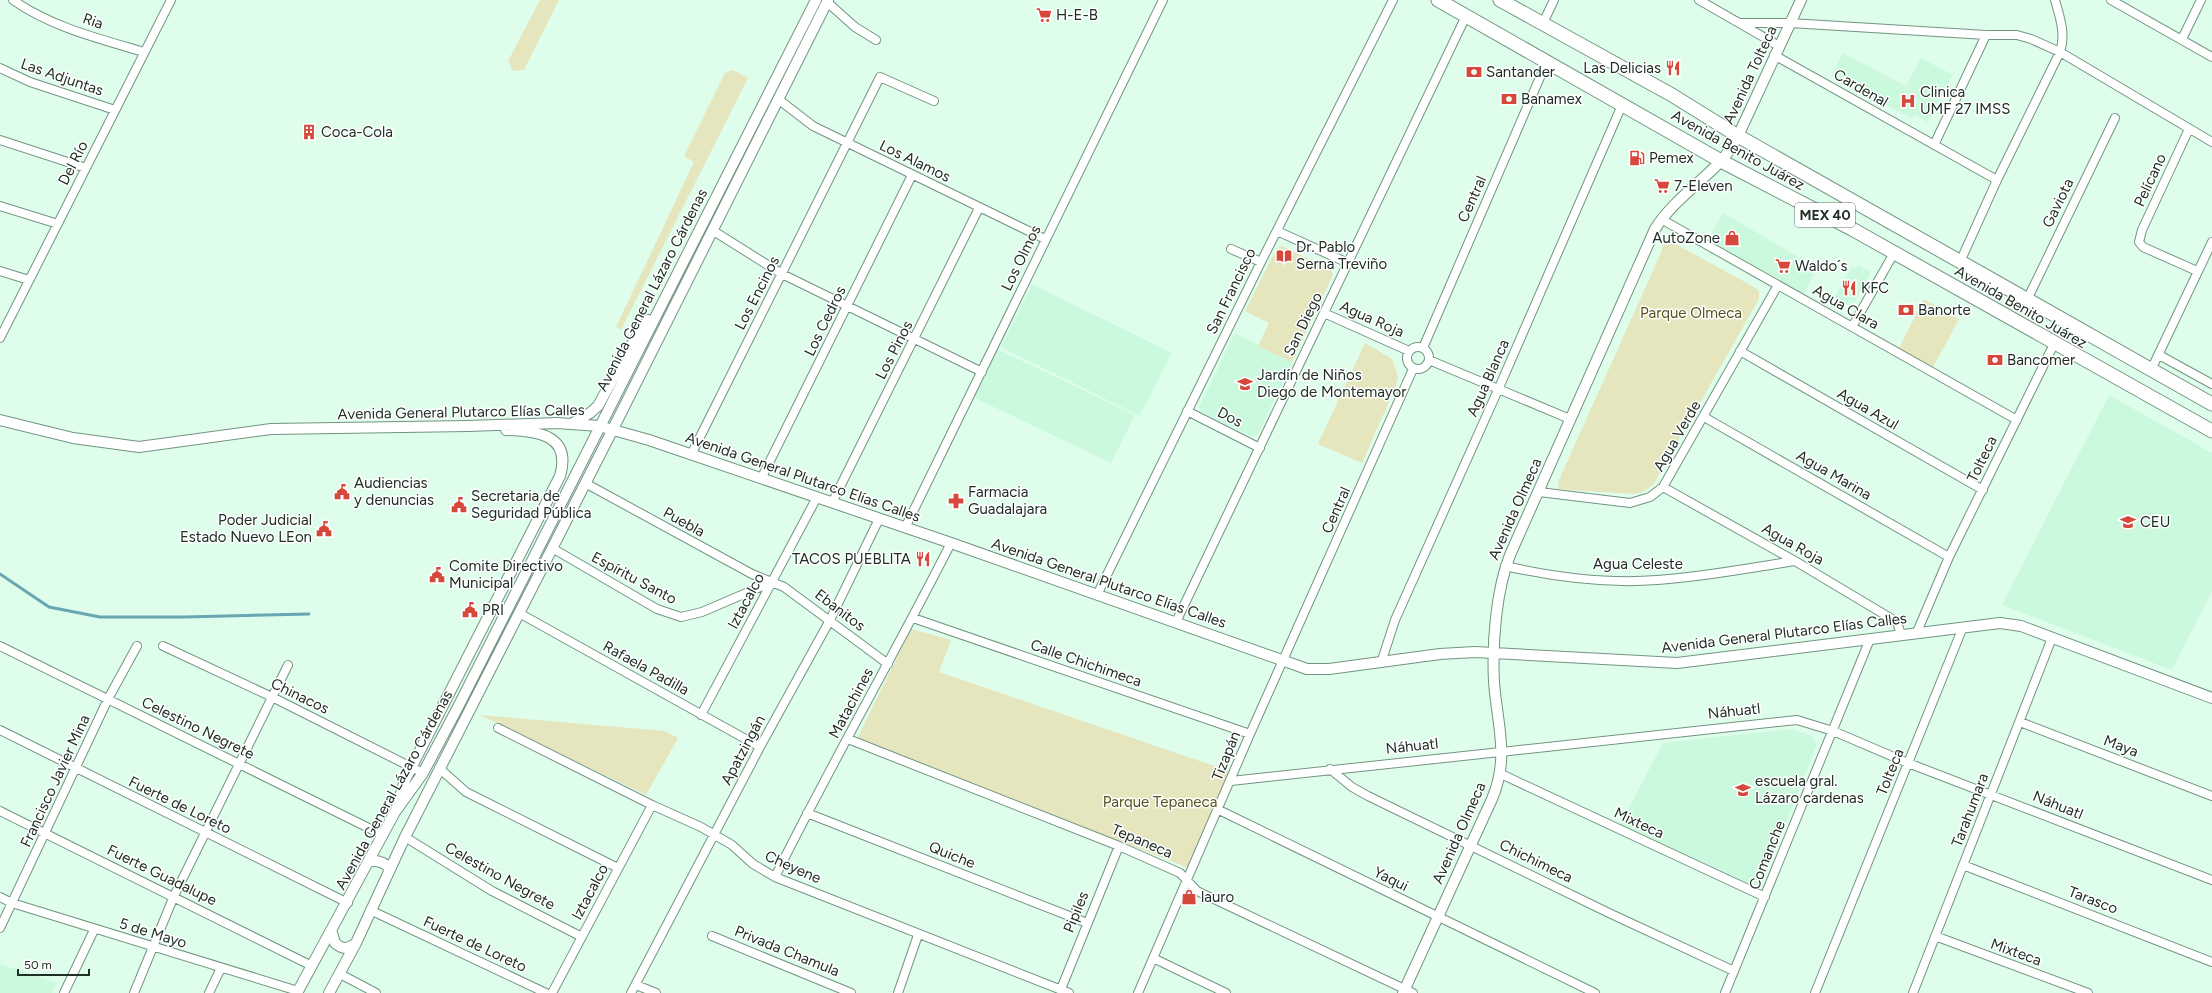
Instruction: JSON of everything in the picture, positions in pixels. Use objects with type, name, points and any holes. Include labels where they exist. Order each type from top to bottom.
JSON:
[{"type":"main road","name":"Avenida Benito Juárez","points":[[1438,0],[1622,105],[1894,253],[2054,344],[2212,431]]},
{"type":"main road","name":"Avenida Benito Juárez","points":[[1500,0],[1672,95],[1738,136],[2212,404]]},
{"type":"street","name":"Ria","points":[[13,0],[37,15],[144,52]]},
{"type":"street","name":"Del Río","points":[[0,338],[171,0]]},
{"type":"street","name":"Avenida General Lázaro Cárdenas","points":[[298,992],[348,903],[395,812],[424,773],[816,0]]},
{"type":"street","name":"Los Olmos","points":[[905,528],[982,372],[1045,239],[1164,0]]},
{"type":"street","name":"San Francisco","points":[[1097,595],[1261,262],[1393,0]]},
{"type":"street","points":[[1543,23],[1554,0]]},
{"type":"street","points":[[1699,0],[1779,46]]},
{"type":"street","name":"Avenida Tolteca","points":[[1721,160],[1738,136],[1801,0]]},
{"type":"street","points":[[1960,262],[1997,180],[2060,52],[2063,43],[2063,31],[2055,0]]},
{"type":"street","points":[[2111,0],[2212,57]]},
{"type":"street","points":[[2182,39],[2201,0]]},
{"type":"street","name":"Avenida General Lázaro Cárdenas","points":[[329,993],[356,943],[370,910],[439,768],[613,430],[828,1]]},
{"type":"street","points":[[828,1],[855,27],[876,40]]},
{"type":"street","name":"San Diego","points":[[1176,622],[1466,16]]},
{"type":"street","points":[[1740,23],[1790,23],[1986,35],[2017,35],[2031,39],[2060,52],[2212,142]]},
{"type":"street","points":[[1934,145],[1986,35]]},
{"type":"street","name":"Cardenal","points":[[1774,56],[1997,180]]},
{"type":"street","name":"Central","points":[[1423,348],[1547,62]]},
{"type":"street","name":"Las Adjuntas","points":[[0,68],[30,82],[115,110]]},
{"type":"street","name":"Los Encinos","points":[[691,455],[880,77],[934,101]]},
{"type":"street","name":"Los Alamos","points":[[778,99],[813,126],[1045,239]]},
{"type":"street","name":"Agua Blanca","points":[[1381,662],[1395,620],[1498,390],[1622,105]]},
{"type":"street","name":"Gaviota","points":[[2028,300],[2115,118]]},
{"type":"street","name":"Pelícano","points":[[2189,129],[2142,230],[2139,242],[2143,247],[2198,271]]},
{"type":"street","points":[[0,140],[86,168]]},
{"type":"street","name":"Avenida Olmeca","points":[[1407,992],[1437,917],[1501,774],[1502,750],[1494,681],[1494,653],[1501,587],[1505,566],[1539,492],[1648,242],[1661,219],[1721,160]]},
{"type":"street","name":"Los Cedros","points":[[761,479],[849,305],[912,175]]},
{"type":"street","points":[[0,206],[58,224]]},
{"type":"street","name":"Los Pinos","points":[[832,503],[979,208]]},
{"type":"street","name":"Agua Clara","points":[[1661,219],[2017,420]]},
{"type":"street","points":[[712,230],[782,274],[849,305],[982,372]]},
{"type":"street","points":[[1277,231],[1348,263]]},
{"type":"street","points":[[2151,370],[2212,242]]},
{"type":"street","points":[[1231,249],[1261,262]]},
{"type":"street","points":[[1852,327],[1894,253]]},
{"type":"street","points":[[0,271],[29,280]]},
{"type":"street","name":"Agua Verde","points":[[1539,492],[1630,503],[1650,497],[1663,487],[1778,285]]},
{"type":"street","points":[[573,423],[590,414],[598,406],[630,347],[662,303]]},
{"type":"street","name":"Agua Roja","points":[[1324,313],[1409,351]]},
{"type":"street","name":"Tolteca","points":[[1918,632],[1950,557],[2054,344]]},
{"type":"street","points":[[1415,347],[1423,348],[1427,352],[1429,360],[1424,368],[1413,369],[1407,363],[1409,351],[1415,347]]},
{"type":"street","name":"Agua Azul","points":[[1740,351],[1983,490]]},
{"type":"street","points":[[2159,355],[2212,384]]},
{"type":"street","points":[[1429,360],[1570,420]]},
{"type":"street","name":"Central","points":[[1284,662],[1413,369]]},
{"type":"street","name":"Dos","points":[[1188,411],[1260,448]]},
{"type":"street","name":"Agua Marina","points":[[1704,417],[1950,557]]},
{"type":"street","name":"Avenida General Plutarco Elías Calles","points":[[0,420],[79,439],[139,447],[271,429],[573,423],[599,426],[691,455],[816,499],[951,543],[1176,622],[1284,662],[1318,670],[1461,652],[1677,663],[1901,634],[2010,623],[2212,698]]},
{"type":"street","points":[[395,812],[405,780],[484,628],[560,476],[563,458],[560,448],[555,441],[537,433],[468,426]]},
{"type":"street","name":"Puebla","points":[[584,484],[752,574],[772,582]]},
{"type":"street","name":"Agua Roja","points":[[1663,487],[1795,561],[1897,622],[1901,634]]},
{"type":"street","name":"Iztacalco","points":[[701,715],[816,499]]},
{"type":"street","name":"Apatzingán","points":[[631,993],[760,747],[830,620],[879,519]]},
{"type":"street","points":[[523,550],[543,539]]},
{"type":"street","name":"Matachines","points":[[775,877],[807,813],[913,618],[951,543]]},
{"type":"street","name":"Espíritu Santo","points":[[552,548],[657,609],[681,617],[702,612],[772,582]]},
{"type":"street","name":"Agua Celeste","points":[[1505,566],[1586,578],[1655,580],[1690,578],[1795,561]]},
{"type":"street","name":"Ebanitos","points":[[772,582],[795,593],[888,664]]},
{"type":"street","name":"Rafaela Padilla","points":[[520,613],[760,747]]},
{"type":"street","name":"Calle Chichimeca","points":[[913,618],[1250,734]]},
{"type":"street","points":[[484,628],[501,621]]},
{"type":"street","name":"Tolteca","points":[[1815,993],[1963,627]]},
{"type":"street","name":"Tarahumara","points":[[1913,993],[2052,638]]},
{"type":"street","name":"Comanche","points":[[1725,993],[1870,639]]},
{"type":"street","name":"Celestino Negrete","points":[[0,646],[240,763],[383,835]]},
{"type":"street","name":"Francisco Javier Mina","points":[[0,928],[108,699],[137,646]]},
{"type":"street","name":"Chinacos","points":[[164,646],[272,697],[424,773]]},
{"type":"street","name":"Tizapán","points":[[1138,993],[1219,810],[1250,734],[1284,662]]},
{"type":"street","points":[[134,993],[174,896],[288,664]]},
{"type":"street","name":"Náhuatl","points":[[1231,781],[1502,750],[1782,720],[1797,720],[1833,731],[1908,763],[1991,793],[2212,880]]},
{"type":"street","name":"Maya","points":[[2020,722],[2212,796]]},
{"type":"street","name":"Cheyene","points":[[498,728],[714,835],[732,846],[753,864],[775,877],[801,886],[918,935],[1069,993]]},
{"type":"street","name":"Fuerte de Loreto","points":[[0,730],[348,903]]},
{"type":"street","name":"Tepaneca","points":[[848,739],[1119,846],[1180,873],[1197,891],[1407,992]]},
{"type":"street","points":[[439,768],[466,792],[618,868]]},
{"type":"street","name":"Chichimeca","points":[[1330,769],[1352,787],[1609,913],[1734,971]]},
{"type":"street","name":"Mixteca","points":[[1501,774],[1765,897]]},
{"type":"street","name":"Iztacalco","points":[[552,993],[652,805]]},
{"type":"street","name":"Yaqui","points":[[1219,810],[1595,993]]},
{"type":"street","name":"Fuerte Guadalupe","points":[[0,811],[174,896],[312,966]]},
{"type":"street","name":"Quiche","points":[[807,813],[1087,923]]},
{"type":"street","name":"Celestino Negrete","points":[[405,837],[492,891],[582,937]]},
{"type":"street","name":"Pipiles","points":[[1061,989],[1119,846]]},
{"type":"street","points":[[368,862],[377,861],[385,864],[388,866],[389,872]]},
{"type":"street","name":"Tarasco","points":[[1963,865],[2212,962]]},
{"type":"street","name":"5 de Mayo","points":[[0,897],[12,903],[94,930],[298,992]]},
{"type":"street","name":"Fuerte de Loreto","points":[[370,910],[546,993]]},
{"type":"street","points":[[64,993],[94,930]]},
{"type":"street","points":[[332,932],[335,943],[343,948],[350,947],[356,943]]},
{"type":"street","points":[[898,993],[918,935]]},
{"type":"street","name":"Privada Chamula","points":[[712,936],[851,993]]},
{"type":"street","name":"Mixteca","points":[[1935,936],[2088,993]]},
{"type":"street","points":[[1153,958],[1226,993]]},
{"type":"street","points":[[209,993],[221,968]]},
{"type":"street","points":[[340,974],[376,993]]},
{"type":"street","points":[[636,985],[656,993]]},
{"type":"shaded area","name":"Clinica UMF 27 IMSS","points":[[1843,53],[1906,86],[1921,58],[1953,75],[1928,122],[1914,115],[1912,119],[1831,76]]},
{"type":"shaded area","points":[[1723,213],[1817,268],[1803,295],[1707,241]]},
{"type":"shaded area","points":[[1858,265],[1871,272],[1854,303],[1851,302],[1849,306],[1834,298],[1852,267],[1855,269]]},
{"type":"shaded area","points":[[1032,284],[1172,353],[1140,416],[1001,347]]},
{"type":"shaded area","name":"Jardín de Niños Diego de Montemayor","points":[[1235,333],[1292,362],[1258,434],[1252,437],[1200,411],[1199,407]]},
{"type":"shaded area","points":[[995,348],[1135,415],[1111,463],[973,397]]},
{"type":"shaded area","name":"CEU","points":[[2109,395],[2212,453],[2212,591],[2172,670],[2002,605]]},
{"type":"shaded area","points":[[1792,729],[1812,736],[1817,744],[1762,884],[1754,887],[1620,825],[1663,743]]},
{"type":"shaded area","points":[[0,964],[57,983],[52,993],[0,993]]},
{"type":"green space","points":[[540,0],[559,0],[524,70],[513,71],[508,61]]},
{"type":"green space","points":[[733,70],[748,78],[621,330],[616,327],[694,162],[684,156],[725,73]]},
{"type":"green space","name":"Parque Olmeca","points":[[1670,241],[1756,288],[1759,292],[1759,299],[1653,485],[1643,492],[1634,494],[1558,489],[1559,480],[1660,255],[1664,242]]},
{"type":"green space","points":[[1282,246],[1331,270],[1333,275],[1292,362],[1258,346],[1269,323],[1245,311],[1277,248]]},
{"type":"green space","points":[[1924,299],[1959,319],[1931,371],[1897,352]]},
{"type":"green space","points":[[1365,343],[1392,359],[1398,376],[1396,386],[1362,463],[1318,444]]},
{"type":"green space","name":"Parque Tepaneca","points":[[911,629],[951,640],[939,672],[1229,771],[1189,868],[857,739]]},
{"type":"green space","points":[[480,715],[665,731],[678,738],[646,795]]},
{"type":"waterway","points":[[0,574],[49,607],[100,617],[185,617],[309,614]]},
{"type":"place","name":"H-E-B","points":[[1044,15]]},
{"type":"place","name":"Las Delicias","points":[[1673,68]]},
{"type":"place","name":"Santander","points":[[1474,72]]},
{"type":"place","name":"Banamex","points":[[1509,99]]},
{"type":"place","name":"Clinica UMF 27 IMSS","points":[[1908,101]]},
{"type":"place","name":"Coca-Cola","points":[[309,132]]},
{"type":"place","name":"Pemex","points":[[1637,158]]},
{"type":"place","name":"7-Eleven","points":[[1662,186]]},
{"type":"place","name":"AutoZone","points":[[1732,238]]},
{"type":"place","name":"Dr. Pablo Serna Treviño","points":[[1284,256]]},
{"type":"place","name":"Waldo´s","points":[[1783,266]]},
{"type":"place","name":"KFC","points":[[1849,288]]},
{"type":"place","name":"Banorte","points":[[1906,310]]},
{"type":"place","name":"Bancomer","points":[[1995,360]]},
{"type":"place","name":"Jardín de Niños Diego de Montemayor","points":[[1245,384]]},
{"type":"place","name":"Audiencias y denuncias","points":[[342,492]]},
{"type":"place","name":"Farmacia Guadalajara","points":[[956,501]]},
{"type":"place","name":"Secretaria de Seguridad Pública","points":[[459,505]]},
{"type":"place","name":"CEU","points":[[2128,522]]},
{"type":"place","name":"Poder Judicial Estado Nuevo LEon","points":[[324,529]]},
{"type":"place","name":"TACOS PUEBLITA","points":[[923,559]]},
{"type":"place","name":"Comite Directivo Municipal","points":[[437,575]]},
{"type":"place","name":"PRI","points":[[470,610]]},
{"type":"place","name":"escuela gral. Lázaro cardenas","points":[[1743,790]]},
{"type":"place","name":"lauro","points":[[1189,897]]}]
